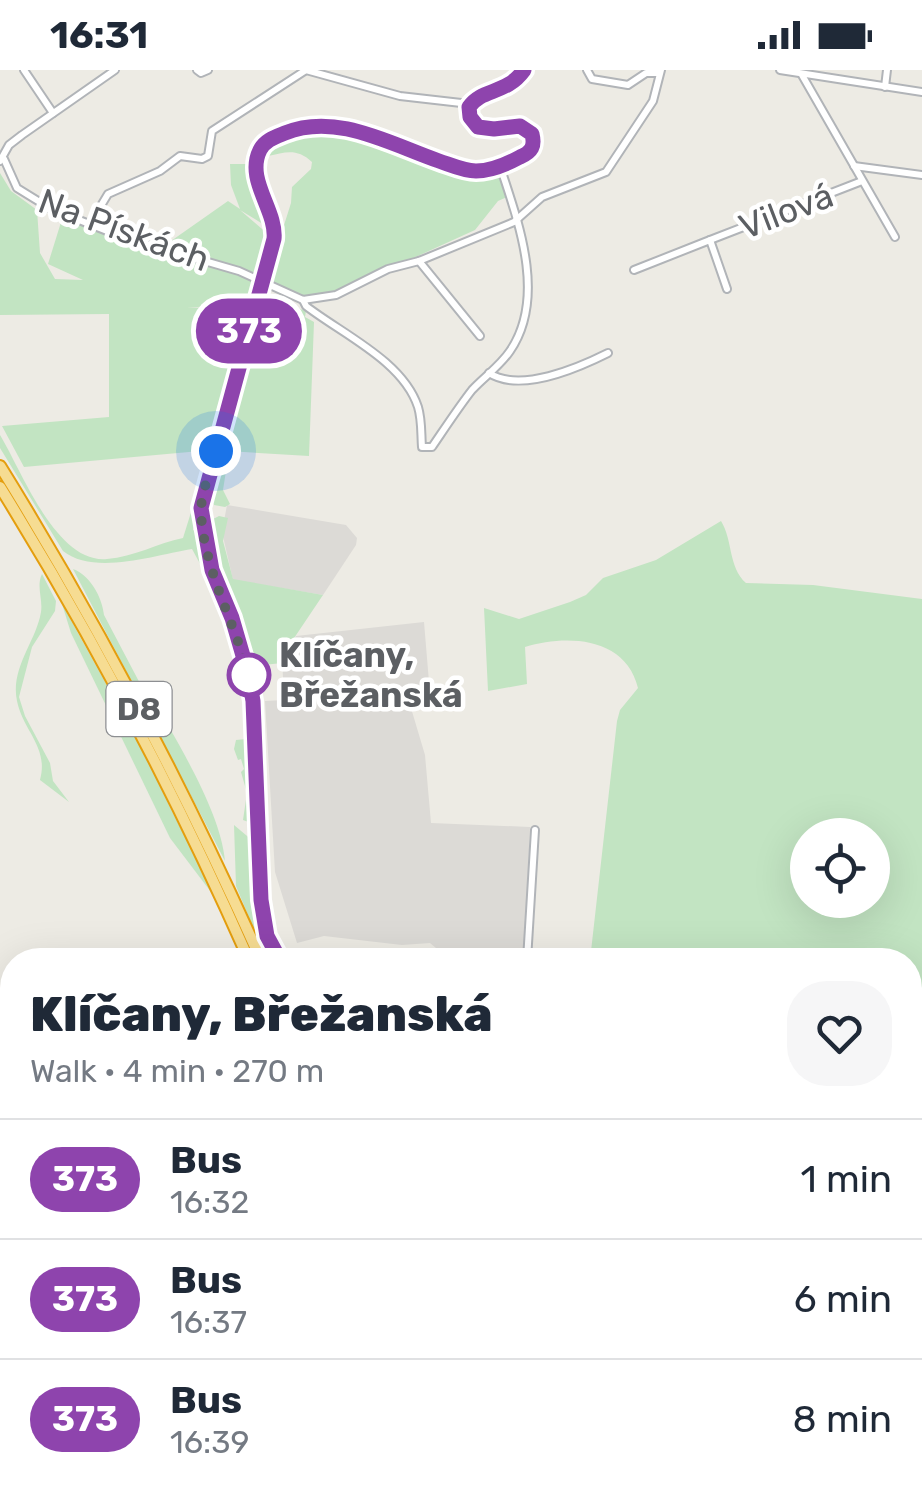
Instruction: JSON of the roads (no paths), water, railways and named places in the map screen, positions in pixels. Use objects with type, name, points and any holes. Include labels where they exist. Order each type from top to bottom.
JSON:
[{"type":"highway","name":"D8","points":[[0,466],[128,688],[180,787],[255,948]]},
{"type":"highway","name":"D8","points":[[0,486],[67,599],[162,775],[243,948]]},
{"type":"street","points":[[24,70],[54,113]]},
{"type":"street","points":[[3,155],[9,146],[115,70]]},
{"type":"street","points":[[197,70],[208,70]]},
{"type":"street","points":[[92,220],[108,194],[160,171],[180,156],[208,156],[212,131],[306,70],[400,96],[470,104],[510,86],[524,70]]},
{"type":"street","points":[[303,300],[336,295],[388,269],[419,261],[517,218],[542,197],[606,172],[653,101],[660,72],[646,73],[628,85],[592,78],[587,70]]},
{"type":"street","points":[[780,70],[922,92]]},
{"type":"street","points":[[885,87],[886,70]]},
{"type":"street","points":[[802,74],[896,237]]},
{"type":"street","points":[[272,948],[261,900],[253,701],[232,618],[212,570],[201,508],[275,232],[258,183],[257,160],[261,147],[271,139],[303,126],[329,124],[470,170],[500,166],[531,150],[532,134],[520,126],[478,127],[470,117],[470,104]]},
{"type":"street","name":"Na Pískách","points":[[3,155],[22,193],[50,209],[92,220],[146,244],[263,281],[303,300],[396,374],[416,402],[425,449],[432,447],[489,373]]},
{"type":"street","points":[[500,166],[529,274],[525,314],[510,351],[489,373],[498,378],[552,378],[608,353]]},
{"type":"street","points":[[853,166],[922,175]]},
{"type":"street","name":"Vilová","points":[[634,270],[862,182]]},
{"type":"street","name":"Vilová","points":[[710,240],[728,289]]},
{"type":"street","points":[[419,261],[480,336]]},
{"type":"street","points":[[527,948],[535,830]]},
{"type":"place","name":"Klíčany, Břežanská","points":[[249,675]]}]
